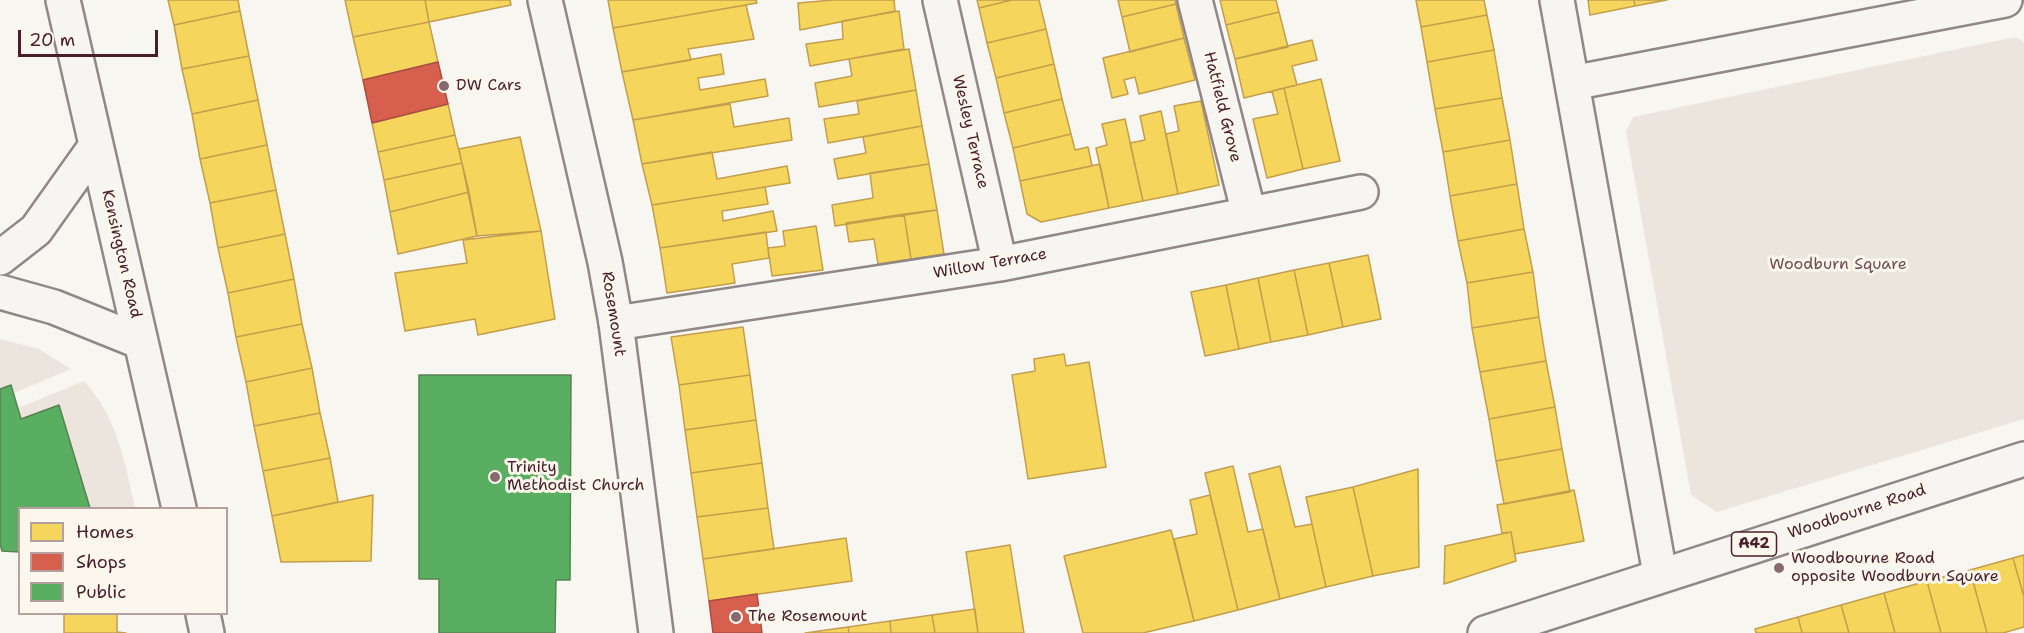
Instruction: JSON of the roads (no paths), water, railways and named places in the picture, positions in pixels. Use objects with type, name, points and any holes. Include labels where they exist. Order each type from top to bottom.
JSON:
[{"type":"street","name":"Kensington Road","points":[[63,0],[179,507]]},
{"type":"street","name":"Rosemount","points":[[545,0],[605,262],[616,323],[656,633]]},
{"type":"street","name":"Wesley Terrace","points":[[940,0],[1000,264]]},
{"type":"street","name":"Hatfield Grove","points":[[1196,0],[1249,214]]},
{"type":"street","points":[[1557,0],[1660,574]]},
{"type":"street","points":[[1572,83],[2005,0]]},
{"type":"street","points":[[0,258],[36,230],[95,147]]},
{"type":"street","name":"Willow Terrace","points":[[616,323],[1000,264],[1361,192]]},
{"type":"street","points":[[0,292],[54,307],[141,342]]},
{"type":"street","name":"Woodbourne Road","points":[[1485,633],[1660,574],[2024,459]]},
{"type":"street","points":[[202,615],[207,633]]},
{"type":"place","name":"DW Cars","points":[[444,86]]},
{"type":"place","name":"Trinity Methodist Church","points":[[495,477]]},
{"type":"place","name":"Woodbourne Road opposite Woodburn Square","points":[[1779,568]]},
{"type":"place","name":"The Rosemount","points":[[736,617]]},
{"type":"park label","name":"Woodburn Square","points":[[1838,265]]}]
